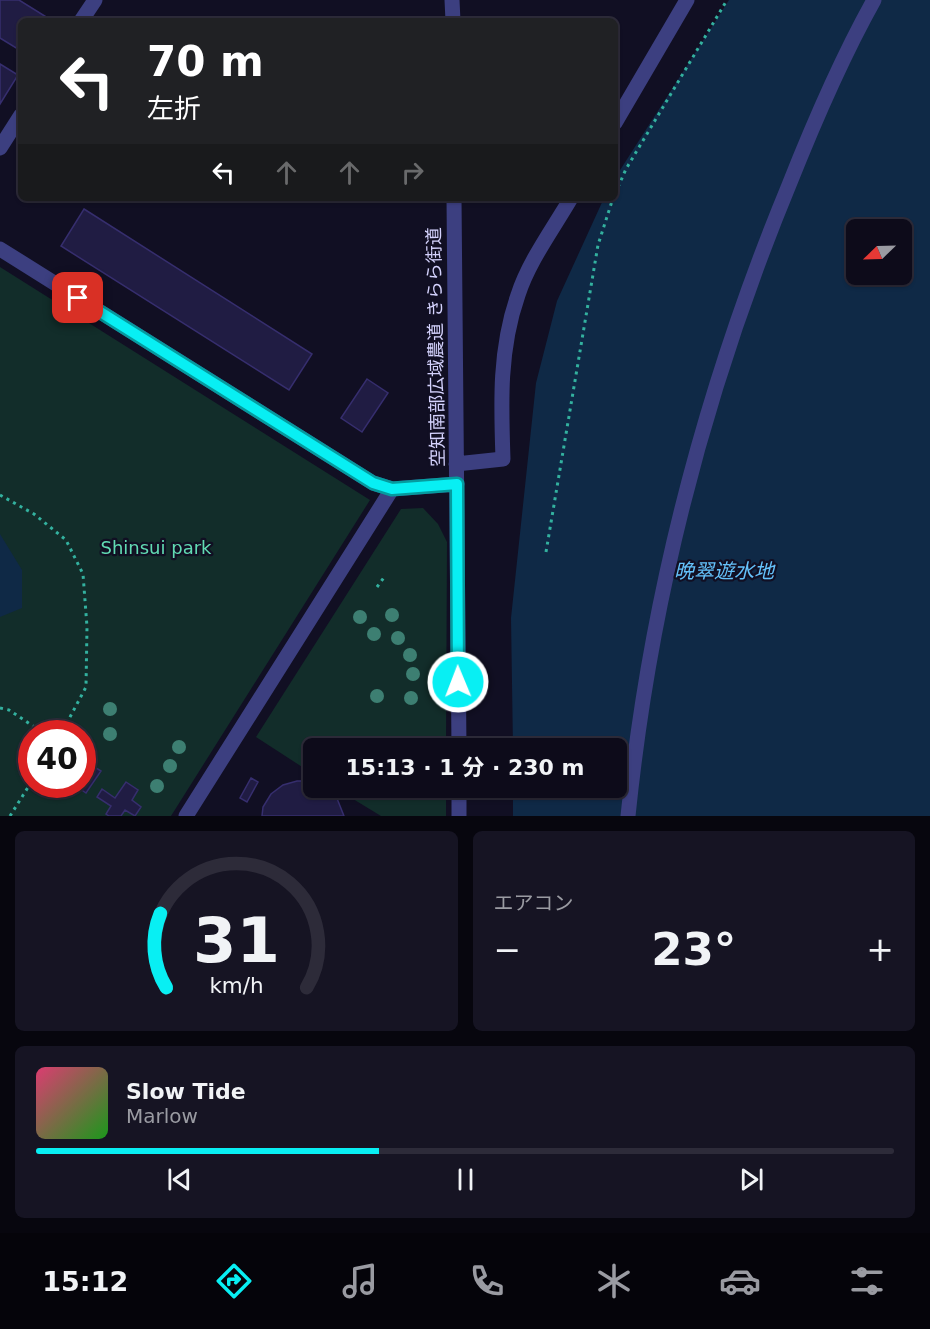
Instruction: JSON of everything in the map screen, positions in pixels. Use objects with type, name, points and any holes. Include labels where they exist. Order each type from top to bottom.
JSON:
[{"type":"street","points":[[83,18],[95,0]]},
{"type":"street","points":[[453,0],[453,18]]},
{"type":"street","points":[[618,118],[687,0]]},
{"type":"street","points":[[628,816],[636,737],[674,539],[711,406],[755,266],[833,81],[874,0]]},
{"type":"street","points":[[0,148],[18,121]]},
{"type":"street","name":"空知南部広域農道 きらら街道","points":[[454,201],[459,738]]},
{"type":"street","points":[[456,464],[503,459],[501,401],[504,344],[518,293],[569,201]]},
{"type":"street","points":[[0,249],[373,483],[392,489],[457,484]]},
{"type":"street","points":[[186,816],[392,489]]},
{"type":"street","points":[[459,798],[459,816]]},
{"type":"path","points":[[618,187],[626,169],[727,0]]},
{"type":"path","points":[[546,552],[598,245],[612,201]]},
{"type":"path","points":[[0,495],[34,514],[66,540],[83,574],[87,638],[86,687],[68,720]]},
{"type":"path","points":[[377,587],[384,576]]},
{"type":"path","points":[[0,708],[9,710],[24,720]]},
{"type":"path","points":[[10,816],[21,798]]},
{"type":"green space","name":"Shinsui park","points":[[0,267],[370,500],[171,816],[0,816]]},
{"type":"green space","points":[[423,508],[438,524],[447,542],[446,738],[303,738],[303,768],[256,737],[401,509]]},
{"type":"green space","points":[[351,798],[446,798],[446,816],[381,816]]},
{"type":"water","name":"晩翠遊水地","points":[[729,0],[930,0],[930,816],[513,816],[513,798],[627,798],[627,738],[513,738],[511,618],[536,383],[557,301],[603,201],[618,201],[618,173]]},
{"type":"water","points":[[0,534],[22,570],[22,608],[0,617]]},
{"type":"building","points":[[0,0],[19,0],[48,18],[18,18],[18,49],[0,38]]},
{"type":"building","points":[[0,64],[18,75],[0,104]]},
{"type":"building","points":[[84,209],[312,354],[289,390],[61,246]]},
{"type":"building","points":[[367,379],[388,393],[362,432],[341,418]]},
{"type":"building","points":[[96,768],[101,771],[96,778]]},
{"type":"building","points":[[251,778],[258,782],[247,802],[240,798]]},
{"type":"building","points":[[303,781],[303,798],[337,798],[344,816],[262,816],[263,807],[271,794],[283,785]]},
{"type":"building","points":[[126,782],[138,790],[132,800],[141,807],[135,816],[125,810],[121,816],[109,816],[106,814],[111,806],[97,797],[102,789],[115,798]]},
{"type":"route","points":[[78,298],[373,483],[392,489],[457,484],[458,682]]}]
